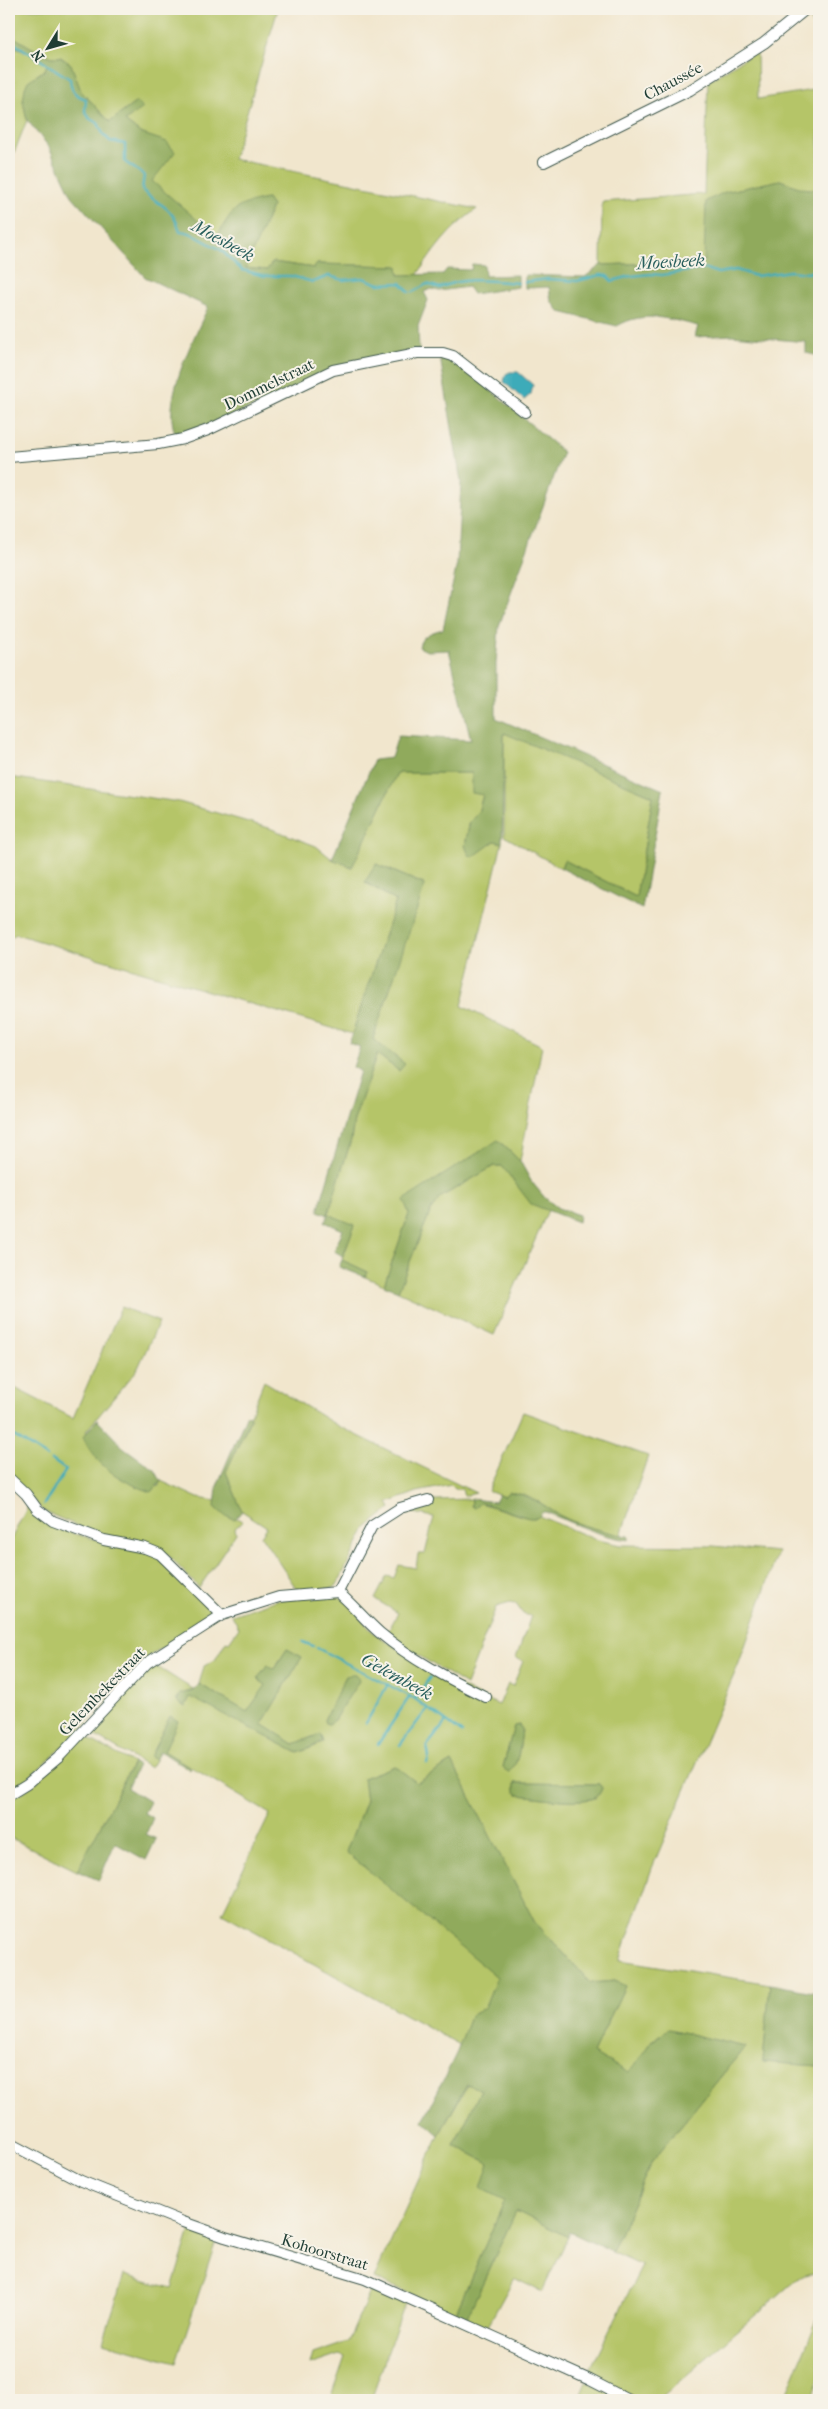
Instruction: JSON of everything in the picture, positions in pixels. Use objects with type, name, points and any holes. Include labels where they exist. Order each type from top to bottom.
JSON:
[{"type":"street","name":"Chaussée","points":[[544,162],[690,90],[764,43],[806,9]]},
{"type":"street","name":"Dommelstraat","points":[[9,457],[158,444],[183,439],[208,430],[333,370],[417,353],[443,353],[452,356],[524,412]]},
{"type":"street","points":[[9,1478],[26,1494],[36,1509],[53,1521],[104,1540],[145,1548],[160,1554],[222,1615]]},
{"type":"street","points":[[428,1500],[400,1508],[372,1526],[338,1592],[386,1637],[441,1674],[486,1697]]},
{"type":"street","name":"Gelembekestraat","points":[[9,1795],[27,1784],[58,1758],[147,1663],[222,1615],[278,1597],[338,1592]]},
{"type":"street","name":"Kohoorstraat","points":[[9,2143],[81,2181],[183,2222],[225,2237],[365,2279],[590,2380],[629,2400]]},
{"type":"green space","points":[[9,9],[278,9],[233,159],[477,209],[458,224],[444,239],[417,275],[399,275],[397,266],[317,264],[314,268],[273,262],[267,270],[245,268],[272,207],[267,199],[249,204],[236,211],[226,221],[217,237],[151,181],[156,139],[140,133],[125,121],[142,107],[136,102],[110,122],[81,91],[70,64],[61,57],[52,57],[32,48],[9,34]]},
{"type":"green space","points":[[808,9],[819,9],[819,52]]},
{"type":"green space","points":[[9,34],[32,48],[52,57],[60,57],[71,64],[81,91],[110,122],[136,102],[143,108],[125,121],[140,133],[167,142],[175,152],[152,181],[217,237],[231,214],[240,206],[267,199],[272,206],[246,268],[267,270],[273,262],[314,268],[317,264],[398,266],[399,275],[443,274],[447,269],[471,270],[472,264],[484,265],[485,276],[518,275],[518,287],[473,294],[468,287],[439,291],[431,289],[424,292],[428,300],[418,326],[419,350],[357,362],[178,439],[173,425],[172,409],[175,391],[187,354],[208,307],[145,277],[72,196],[49,147],[27,120],[23,101],[28,81],[45,70],[47,64],[32,54],[9,44]]},
{"type":"green space","points":[[9,44],[32,54],[47,64],[45,70],[35,76],[23,101],[27,120],[9,166]]},
{"type":"green space","points":[[757,51],[758,99],[819,89],[819,190],[801,188],[780,180],[725,192],[705,261],[601,265],[602,202],[704,194],[708,81]]},
{"type":"green space","points":[[780,180],[801,188],[819,190],[819,356],[806,353],[806,342],[732,335],[695,337],[698,326],[657,317],[637,318],[617,326],[560,312],[551,301],[549,287],[525,288],[525,275],[585,277],[601,265],[704,261],[706,201],[725,192]]},
{"type":"green space","points":[[440,357],[450,359],[465,368],[563,452],[499,626],[496,663],[496,718],[663,790],[642,909],[561,868],[564,860],[636,897],[653,796],[504,733],[502,843],[495,841],[473,857],[469,855],[465,846],[470,821],[478,813],[483,795],[472,793],[472,773],[397,773],[352,867],[332,859],[374,760],[391,758],[398,736],[471,740],[449,650],[427,651],[419,647],[425,637],[443,629],[457,564],[461,482]]},
{"type":"green space","points":[[504,732],[653,796],[636,897],[564,860],[561,868],[504,836]]},
{"type":"green space","points":[[397,773],[473,773],[483,794],[478,813],[470,821],[465,846],[495,841],[502,843],[462,1006],[542,1046],[520,1161],[498,1140],[409,1214],[384,1285],[365,1277],[368,1272],[342,1260],[355,1225],[328,1215],[351,1140],[354,1120],[377,1054],[399,1071],[373,1039],[424,884],[376,864],[366,883],[396,901],[352,1034],[16,934],[9,939],[9,777],[179,802],[269,828],[316,846],[332,859],[352,867]]},
{"type":"green space","points":[[376,864],[425,885],[373,1039],[405,1064],[399,1071],[377,1054],[354,1120],[351,1140],[328,1214],[355,1225],[343,1256],[334,1251],[343,1230],[325,1222],[328,1215],[318,1211],[360,1071],[353,1067],[360,1047],[349,1043],[396,901],[365,882]]},
{"type":"green space","points":[[498,1140],[520,1161],[531,1181],[545,1198],[558,1208],[579,1215],[578,1222],[531,1204],[502,1166],[494,1166],[441,1197],[431,1210],[398,1291],[384,1285],[409,1214],[404,1200]]},
{"type":"green space","points":[[494,1166],[502,1166],[533,1203],[548,1210],[494,1335],[398,1291],[431,1210],[441,1197]]},
{"type":"green space","points":[[342,1260],[368,1272],[365,1277],[339,1267]]},
{"type":"green space","points":[[121,1307],[159,1322],[137,1370],[86,1431],[102,1465],[108,1469],[158,1487],[161,1481],[198,1498],[216,1501],[216,1507],[243,1522],[235,1528],[236,1533],[199,1588],[168,1555],[94,1533],[43,1511],[9,1474],[9,1385],[73,1418]]},
{"type":"green space","points":[[264,1381],[338,1426],[476,1493],[464,1496],[462,1489],[455,1489],[451,1485],[417,1492],[388,1503],[391,1508],[366,1528],[337,1585],[333,1588],[298,1591],[261,1536],[267,1527],[242,1511],[226,1472],[251,1418],[250,1416]]},
{"type":"green space","points":[[523,1412],[648,1456],[621,1535],[575,1522],[525,1496],[508,1492],[504,1497],[488,1491]]},
{"type":"green space","points":[[247,1414],[251,1417],[226,1472],[242,1511],[235,1519],[225,1516],[215,1507],[217,1486]]},
{"type":"green space","points":[[97,1420],[123,1447],[155,1470],[161,1481],[152,1492],[131,1484],[111,1472],[95,1457],[83,1437]]},
{"type":"green space","points":[[508,1492],[531,1498],[559,1515],[578,1523],[599,1530],[629,1536],[629,1540],[597,1533],[546,1512],[543,1512],[537,1518],[529,1518],[486,1504],[480,1503],[474,1508],[471,1506],[472,1499],[495,1502],[499,1495],[504,1497]]},
{"type":"green space","points":[[472,1499],[471,1506],[474,1508],[480,1503],[525,1517],[536,1518],[539,1516],[594,1539],[620,1545],[713,1546],[778,1552],[739,1663],[652,1868],[620,1960],[770,1984],[763,2062],[819,2066],[819,2273],[811,2273],[790,2285],[658,2400],[638,2400],[588,2373],[642,2266],[612,2252],[652,2161],[745,2047],[669,2029],[650,2043],[629,2074],[593,2053],[625,1986],[615,1981],[591,1983],[534,1921],[452,1762],[417,1783],[395,1766],[363,1778],[366,1800],[346,1852],[498,1977],[485,2008],[471,2014],[460,2045],[222,1913],[270,1814],[164,1751],[178,1721],[170,1717],[150,1757],[155,1760],[150,1768],[87,1731],[151,1663],[194,1690],[180,1694],[177,1698],[177,1701],[185,1707],[190,1696],[298,1753],[323,1743],[320,1734],[294,1744],[262,1724],[302,1657],[287,1649],[274,1669],[267,1665],[258,1679],[267,1685],[247,1712],[199,1684],[204,1666],[215,1660],[226,1641],[229,1642],[239,1628],[232,1615],[280,1599],[327,1594],[342,1598],[373,1632],[384,1640],[449,1680],[499,1705],[508,1684],[513,1686],[523,1661],[516,1658],[531,1616],[523,1614],[516,1604],[510,1603],[496,1607],[466,1685],[386,1635],[398,1613],[375,1599],[387,1576],[394,1578],[399,1565],[416,1568],[418,1554],[425,1554],[434,1517],[408,1512],[407,1507],[437,1500]],"holes":[[[352,1674],[358,1677],[358,1681],[334,1720],[329,1724],[325,1723],[324,1720],[346,1676]],[[519,1725],[522,1729],[518,1757],[510,1772],[506,1771],[503,1767],[514,1726]],[[515,1783],[599,1784],[602,1788],[595,1798],[582,1800],[518,1795],[515,1791]]]},
{"type":"green space","points":[[29,1504],[41,1519],[75,1534],[155,1555],[210,1609],[211,1617],[149,1656],[60,1750],[27,1779],[9,1790],[9,1543]]},
{"type":"green space","points":[[287,1649],[302,1657],[262,1724],[294,1744],[320,1734],[323,1742],[298,1753],[190,1697],[185,1707],[177,1701],[180,1694],[194,1691],[199,1684],[247,1712],[266,1685],[257,1679],[267,1665],[274,1669]]},
{"type":"green space","points":[[352,1674],[358,1677],[359,1681],[334,1720],[329,1724],[325,1723],[324,1720],[346,1676]]},
{"type":"green space","points":[[170,1716],[178,1721],[164,1751],[191,1768],[190,1770],[160,1751],[155,1760],[150,1757]]},
{"type":"green space","points":[[519,1725],[522,1729],[519,1752],[510,1772],[506,1771],[503,1767],[514,1726]]},
{"type":"green space","points":[[84,1736],[133,1763],[77,1871],[9,1837],[9,1801],[33,1785]]},
{"type":"green space","points":[[452,1762],[534,1921],[591,1983],[615,1981],[625,1986],[593,2053],[629,2073],[650,2043],[669,2029],[745,2047],[652,2161],[612,2252],[570,2232],[568,2237],[516,2211],[466,2319],[455,2314],[505,2200],[481,2188],[489,2163],[454,2145],[481,2090],[467,2084],[439,2135],[423,2121],[457,2052],[471,2014],[485,2007],[497,1977],[346,1852],[366,1800],[363,1778],[395,1766],[417,1783]]},
{"type":"green space","points":[[133,1763],[138,1765],[127,1788],[150,1802],[144,1813],[153,1818],[146,1834],[156,1839],[146,1860],[115,1843],[99,1880],[77,1871]]},
{"type":"green space","points":[[515,1783],[599,1784],[602,1788],[598,1795],[593,1798],[564,1800],[518,1795],[515,1791]]},
{"type":"green space","points":[[770,1984],[819,1993],[819,2066],[763,2062]]},
{"type":"green space","points":[[468,2084],[481,2090],[454,2145],[489,2163],[505,2200],[455,2314],[374,2278],[439,2135]]},
{"type":"green space","points":[[516,2211],[568,2237],[542,2292],[514,2278],[486,2329],[466,2319]]},
{"type":"green space","points":[[191,2228],[217,2238],[176,2363],[103,2342],[124,2275],[172,2288]]},
{"type":"green space","points":[[373,2285],[406,2300],[371,2400],[330,2400],[345,2357],[339,2355],[310,2365],[313,2354],[348,2342]]},
{"type":"green space","points":[[819,2315],[819,2378],[811,2400],[784,2400]]},
{"type":"green space","points":[[586,2381],[624,2400],[578,2400]]},
{"type":"water","points":[[518,372],[533,385],[531,394],[524,400],[504,382],[506,374]]},
{"type":"waterway","name":"Moesbeek","points":[[9,40],[70,79],[74,92],[86,99],[85,111],[90,119],[98,123],[103,134],[110,141],[125,144],[125,162],[144,175],[142,190],[169,211],[177,222],[180,231],[190,233],[221,250],[242,270],[265,276],[291,276],[313,282],[329,276],[343,280],[363,278],[379,284],[401,283],[409,292]]},
{"type":"waterway","name":"Moesbeek","points":[[525,282],[548,279],[577,281],[601,275],[607,276],[612,281],[631,276],[662,275],[706,269],[718,273],[736,270],[756,276],[790,271],[808,273],[819,269]]},
{"type":"waterway","points":[[413,292],[427,284],[440,288],[449,284],[468,281],[518,283]]},
{"type":"waterway","name":"Gelembeek","points":[[9,1433],[47,1457]]},
{"type":"waterway","name":"Gelembeek","points":[[44,1504],[66,1470],[52,1460]]},
{"type":"waterway","name":"Gelembeek","points":[[303,1642],[313,1646]]},
{"type":"waterway","name":"Gelembeek","points":[[317,1648],[415,1699],[462,1733]]},
{"type":"waterway","points":[[415,1699],[430,1677]]},
{"type":"waterway","points":[[366,1723],[388,1684]]},
{"type":"waterway","points":[[378,1744],[410,1696]]},
{"type":"waterway","points":[[400,1745],[428,1708]]},
{"type":"waterway","points":[[427,1764],[429,1757],[427,1746],[446,1722]]}]
